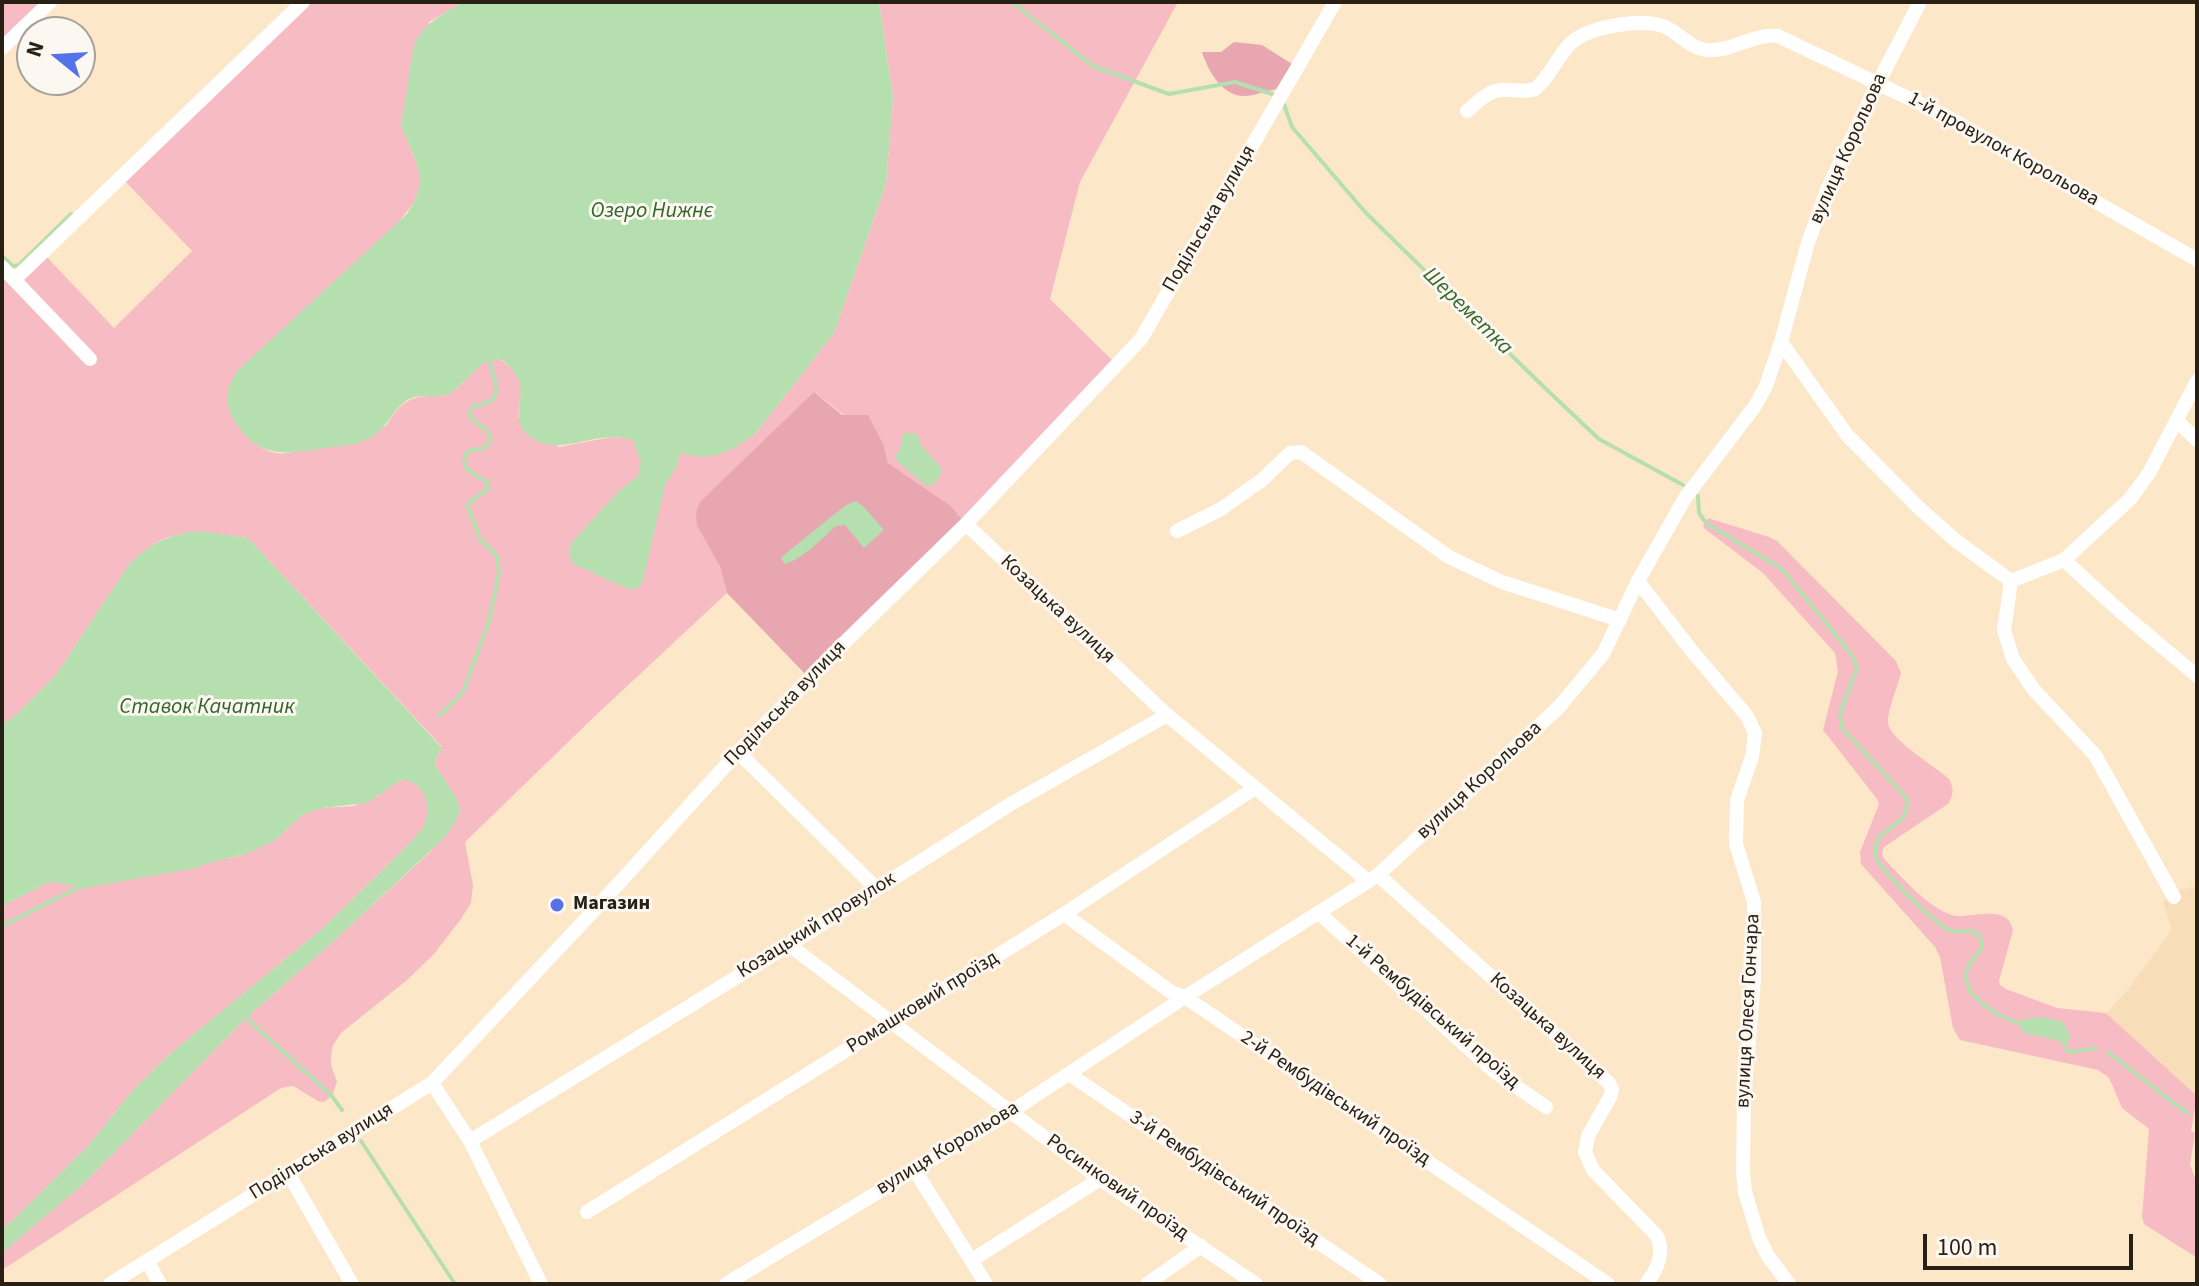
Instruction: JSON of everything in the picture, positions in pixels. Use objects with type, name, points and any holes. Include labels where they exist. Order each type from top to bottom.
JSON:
[{"type":"street","points":[[2,48],[50,2]]},
{"type":"street","points":[[14,280],[303,2]]},
{"type":"street","name":"Подільська вулиця","points":[[110,1284],[432,1083],[738,752],[966,524],[1141,339],[1335,2]]},
{"type":"street","name":"вулиця Корольова","points":[[726,1284],[1009,1113],[1373,878],[1559,707],[1603,654],[1638,581],[1685,498],[1761,396],[1781,342],[1823,199],[1920,2]]},
{"type":"street","name":"1-й провулок Корольова","points":[[1467,111],[1493,92],[1528,92],[1535,89],[1564,50],[1576,38],[1590,32],[1636,23],[1655,24],[1705,50],[1764,36],[1778,36],[1972,130],[2197,260]]},
{"type":"street","points":[[2,267],[90,359]]},
{"type":"street","points":[[1781,342],[1847,435],[1955,540],[2011,581]]},
{"type":"street","points":[[2011,581],[2064,560],[2135,493],[2197,381]]},
{"type":"street","points":[[2177,421],[2197,440]]},
{"type":"street","points":[[1177,531],[1221,509],[1262,480],[1290,453],[1301,452],[1449,557],[1502,582],[1620,620]]},
{"type":"street","name":"Козацька вулиця","points":[[966,524],[1167,715],[1255,788],[1373,878],[1608,1082],[1612,1089],[1610,1097],[1588,1136],[1585,1152],[1593,1170],[1657,1236],[1661,1244],[1659,1260],[1646,1284]]},
{"type":"street","points":[[2064,560],[2197,676]]},
{"type":"street","name":"вулиця Олеся Гончара","points":[[1638,581],[1747,716],[1755,733],[1752,757],[1737,800],[1736,844],[1754,902],[1754,979],[1744,1100],[1743,1171],[1745,1192],[1759,1238],[1789,1284]]},
{"type":"street","points":[[2011,581],[2004,630],[2013,659],[2034,690],[2095,755],[2174,897]]},
{"type":"street","name":"Козацький провулок","points":[[470,1141],[789,945],[1009,805],[1167,715]]},
{"type":"street","points":[[738,752],[877,889]]},
{"type":"street","name":"Ромашковий проїзд","points":[[587,1212],[1064,914],[1255,788]]},
{"type":"street","name":"2-й Рембудівський проїзд","points":[[1064,914],[1171,992],[1185,997],[1608,1284]]},
{"type":"street","name":"1-й Рембудівський проїзд","points":[[1320,914],[1495,1072],[1546,1107]]},
{"type":"street","name":"Росинковий проїзд","points":[[789,945],[1009,1113],[1100,1179],[1256,1284]]},
{"type":"street","name":"3-й Рембудівський проїзд","points":[[1069,1074],[1380,1284]]},
{"type":"street","points":[[432,1083],[470,1141],[541,1284]]},
{"type":"street","points":[[914,1169],[986,1284]]},
{"type":"street","points":[[288,1173],[352,1284]]},
{"type":"street","points":[[972,1260],[1100,1179]]},
{"type":"street","points":[[1147,1284],[1201,1246]]},
{"type":"street","points":[[147,1261],[160,1284]]},
{"type":"shaded area","points":[[2,2],[51,2],[36,16],[16,16],[16,35],[2,48]]},
{"type":"shaded area","points":[[303,2],[463,2],[429,22],[402,127],[421,175],[421,185],[413,204],[236,423],[253,441],[269,451],[297,451],[386,426],[409,401],[448,394],[492,359],[503,361],[520,381],[518,417],[559,447],[611,437],[633,439],[755,434],[834,333],[886,184],[893,97],[879,2],[1178,2],[1080,182],[1050,299],[1117,365],[966,524],[951,506],[888,463],[884,446],[814,392],[697,524],[720,567],[727,593],[465,842],[473,885],[471,903],[434,954],[406,981],[341,1033],[331,1055],[337,1082],[332,1096],[324,1102],[293,1086],[281,1088],[2,1270],[2,1253],[82,1185],[246,1018],[430,852],[460,812],[457,799],[435,765],[442,747],[248,538],[184,534],[156,543],[142,552],[128,566],[56,675],[2,725],[2,267],[14,280],[43,253],[114,328],[192,251],[121,177]]},
{"type":"shaded area","points":[[1234,42],[1262,45],[1292,64],[1276,89],[1236,95],[1217,81],[1202,52],[1221,52]]},
{"type":"shaded area","points":[[814,392],[842,415],[868,415],[884,446],[888,463],[951,506],[966,524],[810,679],[727,593],[720,567],[697,525],[696,513],[700,502]]},
{"type":"shaded area","points":[[1708,518],[1777,541],[1896,661],[1901,673],[1889,712],[1891,730],[1904,745],[1949,779],[1953,792],[1948,804],[1884,847],[1884,859],[1916,891],[1943,912],[1960,916],[1996,914],[2009,922],[2013,930],[2000,985],[2057,1008],[2106,1013],[2197,1096],[2191,1131],[2195,1133],[2190,1165],[2197,1183],[2197,1258],[2144,1224],[2149,1129],[2122,1108],[2108,1077],[2098,1070],[1960,1040],[1953,1028],[1940,957],[1935,947],[1861,864],[1860,852],[1879,804],[1823,730],[1838,671],[1835,653],[1763,573],[1705,529],[1703,526]]},
{"type":"shaded area","points":[[405,779],[418,784],[426,798],[427,817],[420,833],[322,929],[171,1053],[133,1090],[88,1146],[2,1228],[2,906],[45,884],[55,882],[79,887],[239,856],[275,840],[307,813],[322,808],[354,806]]},
{"type":"shaded area","points":[[2197,886],[2197,1096],[2106,1013],[2126,992],[2172,930],[2163,903],[2171,892]]},
{"type":"water","name":"Озеро Нижнє","points":[[463,2],[879,2],[893,97],[886,184],[834,333],[755,434],[717,455],[698,457],[680,453],[677,466],[665,485],[643,580],[640,586],[631,590],[575,565],[569,554],[572,542],[619,491],[638,476],[641,462],[633,440],[609,437],[556,445],[536,441],[527,434],[519,419],[521,394],[517,376],[502,360],[484,363],[447,395],[411,398],[373,436],[344,446],[299,452],[264,449],[244,434],[227,402],[228,390],[237,371],[407,214],[413,204],[420,179],[402,123],[412,56],[425,28]]},
{"type":"water","points":[[905,433],[919,436],[919,443],[942,469],[934,484],[927,486],[895,458]]},
{"type":"water","points":[[856,501],[884,530],[864,548],[845,525],[836,526],[804,554],[784,564],[781,558],[790,550],[846,505]]},
{"type":"water","name":"Ставок Качатник","points":[[197,531],[248,538],[442,748],[435,765],[457,799],[460,812],[443,839],[246,1018],[82,1185],[2,1253],[2,1228],[88,1146],[133,1090],[171,1053],[322,929],[411,842],[426,819],[427,803],[421,789],[400,780],[366,803],[322,808],[307,813],[275,840],[249,853],[79,887],[55,882],[45,884],[2,906],[2,725],[56,675],[136,558],[159,542]]},
{"type":"water","points":[[2045,1017],[2063,1022],[2071,1037],[2065,1044],[2021,1031],[2023,1019]]},
{"type":"waterway","name":"Шереметка","points":[[1012,2],[1093,66],[1169,94],[1235,82],[1272,94]]},
{"type":"waterway","name":"Шереметка","points":[[1284,104],[1292,127],[1366,213],[1548,391],[1599,439],[1683,485]]},
{"type":"waterway","points":[[2,256],[13,266],[19,265],[71,214]]},
{"type":"waterway","points":[[439,716],[463,692],[490,618],[499,572],[497,556],[480,539],[468,507],[469,502],[488,489],[488,482],[469,471],[464,463],[467,452],[484,448],[491,439],[469,415],[473,406],[494,397],[496,386],[490,363],[493,357]]},
{"type":"waterway","name":"Шереметка","points":[[1698,496],[1699,513],[1706,523],[1782,569],[1852,655],[1857,668],[1840,713],[1842,728],[1906,797],[1904,816],[1879,838],[1876,857],[1896,883],[1938,923],[1949,930],[1980,935],[1982,948],[1967,970],[1966,980],[1970,990],[1985,1006],[2024,1025]]},
{"type":"waterway","points":[[2,926],[79,887],[200,865]]},
{"type":"waterway","points":[[246,1018],[332,1096],[342,1110]]},
{"type":"waterway","name":"Шереметка","points":[[2062,1039],[2071,1052],[2096,1048]]},
{"type":"waterway","name":"Шереметка","points":[[2108,1052],[2187,1113]]},
{"type":"waterway","points":[[361,1141],[455,1284]]},
{"type":"place","name":"Магазин","points":[[557,905]]}]
